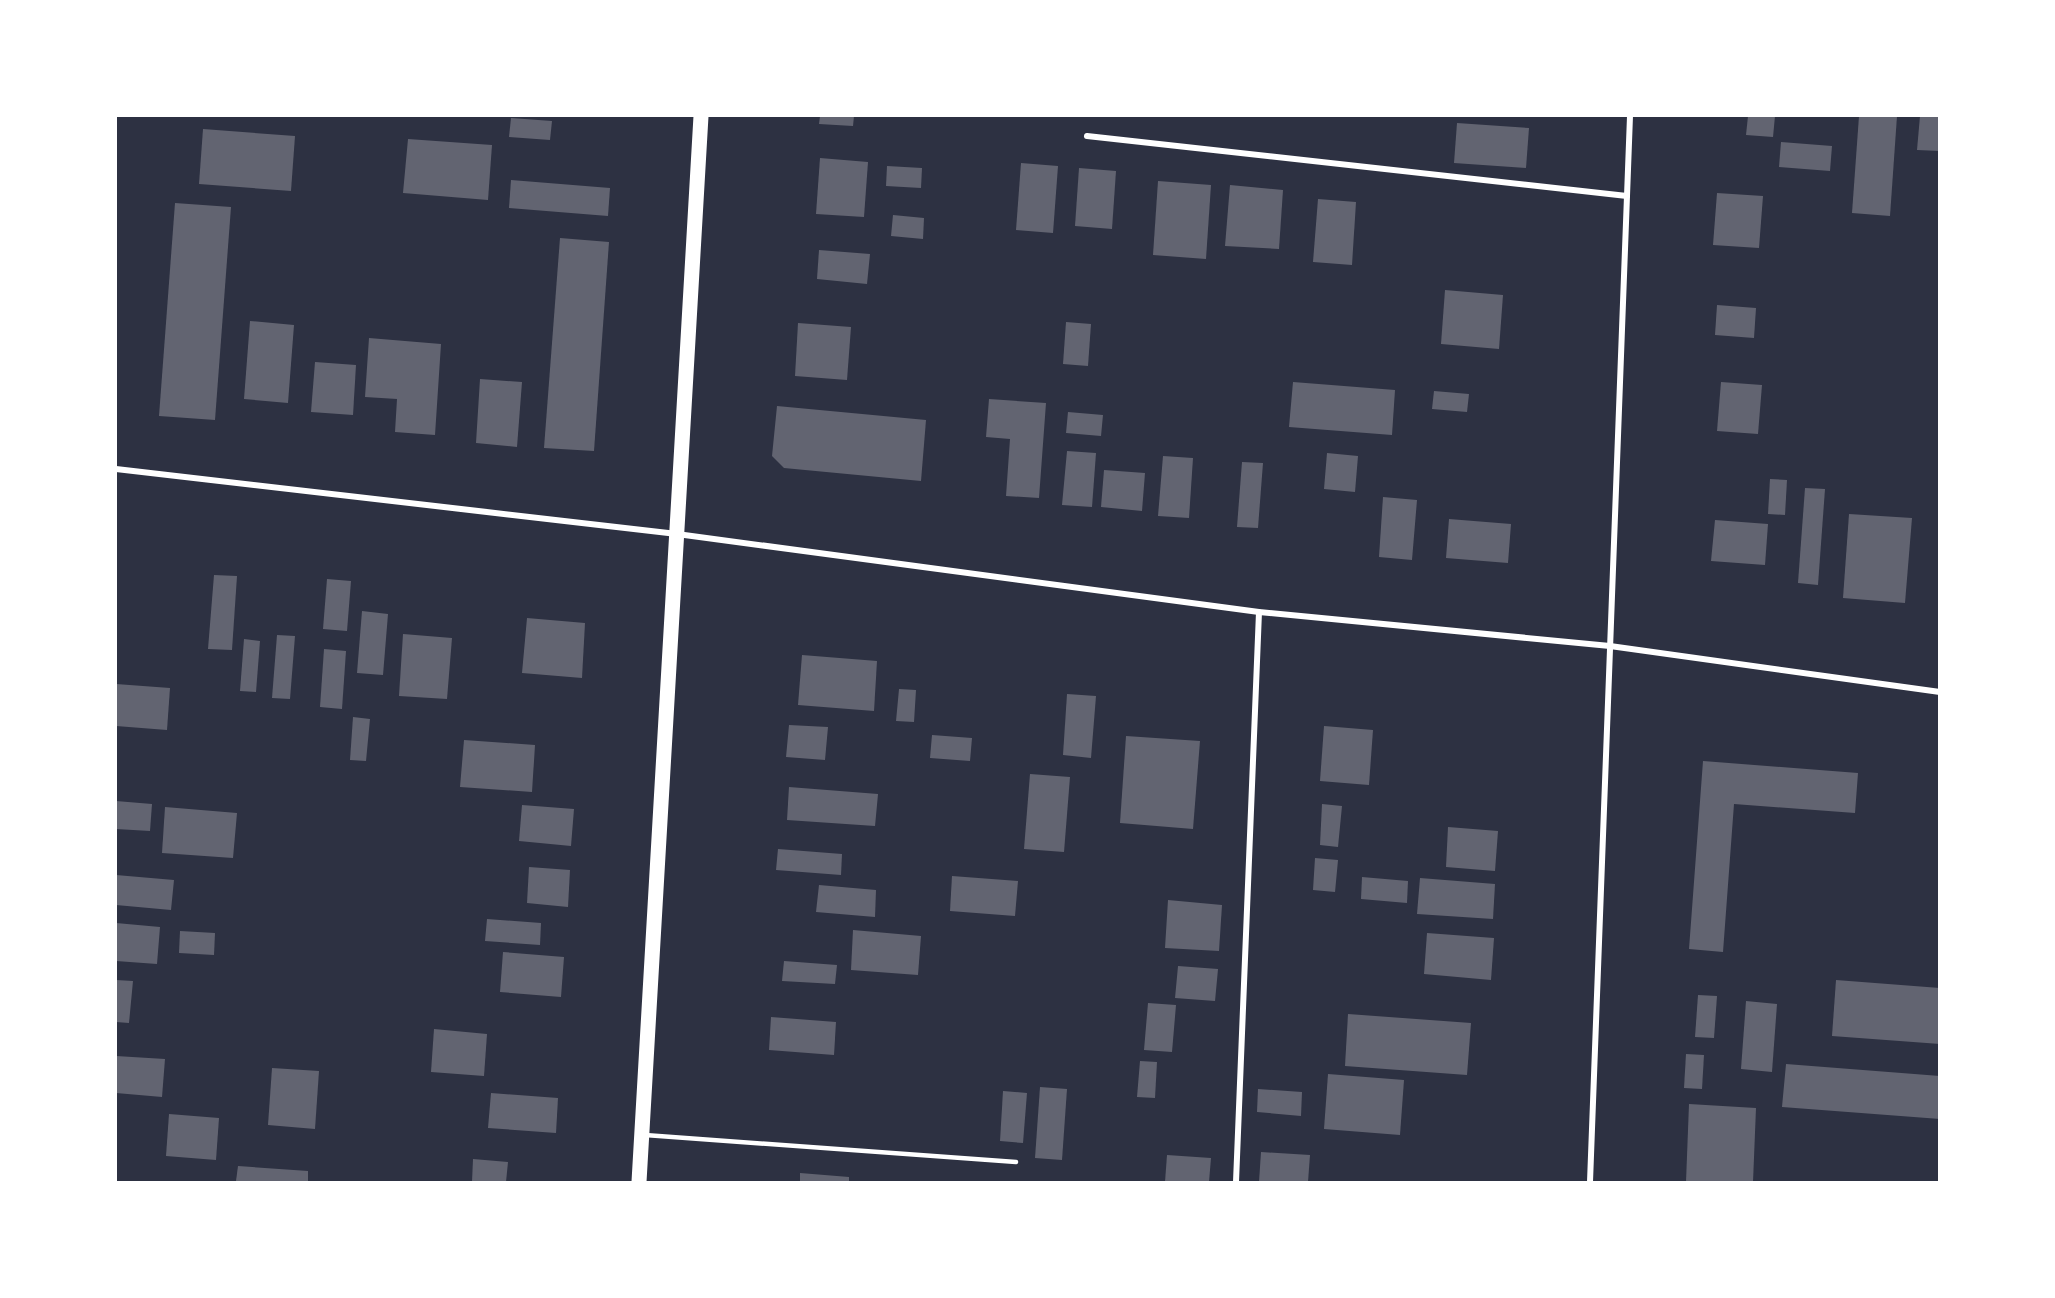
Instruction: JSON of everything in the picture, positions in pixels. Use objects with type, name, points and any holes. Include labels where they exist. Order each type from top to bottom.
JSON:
[{"type":"main road","points":[[639,1182],[701,116]]},
{"type":"street","points":[[1590,1182],[1630,116]]},
{"type":"street","points":[[1088,136],[1627,196]]},
{"type":"street","points":[[116,469],[677,534],[1259,612],[1610,646],[1940,692]]},
{"type":"street","points":[[1236,1182],[1259,612]]},
{"type":"lane","points":[[642,1134],[1016,1162]]},
{"type":"building","points":[[820,116],[854,116],[853,126],[819,124]]},
{"type":"building","points":[[1748,116],[1775,116],[1773,137],[1746,135]]},
{"type":"building","points":[[1859,116],[1897,116],[1890,216],[1852,213]]},
{"type":"building","points":[[1920,116],[1940,116],[1940,151],[1917,150]]},
{"type":"building","points":[[511,118],[552,121],[550,140],[509,137]]},
{"type":"building","points":[[1457,123],[1529,128],[1526,168],[1454,163]]},
{"type":"building","points":[[203,129],[295,136],[291,191],[199,184]]},
{"type":"building","points":[[408,139],[492,145],[488,200],[403,193]]},
{"type":"building","points":[[1781,142],[1832,146],[1830,171],[1779,167]]},
{"type":"building","points":[[820,158],[868,162],[864,217],[816,214]]},
{"type":"building","points":[[1021,163],[1058,166],[1053,233],[1016,230]]},
{"type":"building","points":[[887,166],[922,168],[921,188],[886,186]]},
{"type":"building","points":[[1079,168],[1116,171],[1112,229],[1075,226]]},
{"type":"building","points":[[511,180],[610,188],[608,216],[509,208]]},
{"type":"building","points":[[1158,181],[1211,185],[1206,259],[1153,255]]},
{"type":"building","points":[[1230,185],[1283,190],[1279,249],[1225,246]]},
{"type":"building","points":[[1717,193],[1763,196],[1759,248],[1713,245]]},
{"type":"building","points":[[1318,199],[1356,202],[1352,265],[1313,262]]},
{"type":"building","points":[[175,203],[231,207],[215,420],[159,416]]},
{"type":"building","points":[[893,215],[924,218],[923,239],[891,236]]},
{"type":"building","points":[[560,238],[609,242],[594,451],[544,448]]},
{"type":"building","points":[[819,250],[870,254],[867,284],[817,279]]},
{"type":"building","points":[[1445,290],[1503,295],[1499,349],[1441,344]]},
{"type":"building","points":[[1717,305],[1756,308],[1754,338],[1715,335]]},
{"type":"building","points":[[250,321],[294,325],[288,403],[244,399]]},
{"type":"building","points":[[1066,322],[1091,324],[1088,366],[1063,364]]},
{"type":"building","points":[[798,323],[851,327],[847,380],[795,376]]},
{"type":"building","points":[[369,338],[441,344],[435,435],[395,432],[397,399],[365,397]]},
{"type":"building","points":[[315,362],[356,365],[353,415],[311,412]]},
{"type":"building","points":[[480,379],[522,382],[517,447],[476,443]]},
{"type":"building","points":[[1293,382],[1395,390],[1392,435],[1289,427]]},
{"type":"building","points":[[1721,382],[1762,385],[1758,434],[1717,431]]},
{"type":"building","points":[[1434,391],[1469,394],[1467,412],[1432,409]]},
{"type":"building","points":[[989,399],[1046,403],[1039,498],[1006,496],[1010,439],[986,437]]},
{"type":"building","points":[[777,406],[926,420],[921,481],[784,468],[772,456]]},
{"type":"building","points":[[1068,412],[1103,415],[1101,436],[1066,433]]},
{"type":"building","points":[[1067,451],[1096,453],[1092,507],[1062,505]]},
{"type":"building","points":[[1327,453],[1358,456],[1355,492],[1324,489]]},
{"type":"building","points":[[1163,456],[1193,458],[1189,518],[1158,516]]},
{"type":"building","points":[[1242,462],[1263,463],[1258,528],[1237,527]]},
{"type":"building","points":[[1104,470],[1145,473],[1142,511],[1101,507]]},
{"type":"building","points":[[1770,479],[1787,480],[1785,515],[1768,514]]},
{"type":"building","points":[[1805,488],[1825,489],[1818,585],[1798,583]]},
{"type":"building","points":[[1383,497],[1417,500],[1412,560],[1379,557]]},
{"type":"building","points":[[1849,514],[1912,518],[1905,603],[1843,598]]},
{"type":"building","points":[[1449,519],[1511,524],[1508,563],[1446,558]]},
{"type":"building","points":[[1715,520],[1768,524],[1765,565],[1711,561]]},
{"type":"building","points":[[214,575],[237,576],[232,650],[208,649]]},
{"type":"building","points":[[327,579],[351,581],[347,631],[323,629]]},
{"type":"building","points":[[362,611],[388,614],[383,675],[357,673]]},
{"type":"building","points":[[527,618],[585,623],[582,678],[522,673]]},
{"type":"building","points":[[403,634],[452,638],[447,699],[399,696]]},
{"type":"building","points":[[277,635],[295,636],[290,699],[272,698]]},
{"type":"building","points":[[244,639],[260,641],[256,692],[240,691]]},
{"type":"building","points":[[324,649],[346,651],[342,709],[320,707]]},
{"type":"building","points":[[802,655],[877,661],[874,711],[798,705]]},
{"type":"building","points":[[116,684],[170,688],[167,730],[116,726]]},
{"type":"building","points":[[899,689],[916,690],[914,722],[896,721]]},
{"type":"building","points":[[1067,694],[1096,696],[1091,758],[1063,755]]},
{"type":"building","points":[[353,717],[370,719],[366,761],[350,760]]},
{"type":"building","points":[[789,725],[828,727],[825,760],[786,757]]},
{"type":"building","points":[[1324,726],[1373,730],[1369,785],[1320,781]]},
{"type":"building","points":[[932,735],[972,738],[970,761],[930,758]]},
{"type":"building","points":[[1126,736],[1200,741],[1193,829],[1120,823]]},
{"type":"building","points":[[464,740],[535,745],[532,792],[460,787]]},
{"type":"building","points":[[1703,761],[1858,773],[1855,813],[1734,804],[1723,952],[1689,949]]},
{"type":"building","points":[[1030,774],[1070,777],[1064,852],[1024,849]]},
{"type":"building","points":[[789,787],[878,794],[875,826],[787,820]]},
{"type":"building","points":[[116,801],[152,804],[150,831],[116,829]]},
{"type":"building","points":[[1322,804],[1342,806],[1338,847],[1320,845]]},
{"type":"building","points":[[522,805],[574,809],[571,846],[519,841]]},
{"type":"building","points":[[165,807],[237,813],[233,858],[162,853]]},
{"type":"building","points":[[1448,827],[1498,831],[1495,871],[1446,867]]},
{"type":"building","points":[[778,849],[842,854],[841,875],[776,870]]},
{"type":"building","points":[[1315,858],[1338,860],[1335,892],[1313,890]]},
{"type":"building","points":[[529,867],[570,870],[568,907],[527,903]]},
{"type":"building","points":[[116,875],[174,880],[171,910],[116,905]]},
{"type":"building","points":[[952,876],[1018,881],[1015,916],[950,911]]},
{"type":"building","points":[[1362,877],[1408,881],[1407,903],[1361,899]]},
{"type":"building","points":[[1420,878],[1495,884],[1493,919],[1417,914]]},
{"type":"building","points":[[819,885],[876,890],[875,917],[816,912]]},
{"type":"building","points":[[1168,900],[1222,905],[1219,951],[1165,948]]},
{"type":"building","points":[[487,919],[541,923],[540,945],[485,941]]},
{"type":"building","points":[[116,923],[160,927],[157,964],[116,961]]},
{"type":"building","points":[[853,930],[921,936],[918,975],[851,970]]},
{"type":"building","points":[[180,931],[215,933],[214,955],[179,953]]},
{"type":"building","points":[[1427,933],[1494,938],[1491,980],[1424,974]]},
{"type":"building","points":[[503,952],[564,957],[561,997],[500,992]]},
{"type":"building","points":[[784,961],[837,965],[835,984],[782,981]]},
{"type":"building","points":[[1178,966],[1218,969],[1215,1001],[1175,998]]},
{"type":"building","points":[[116,980],[133,981],[129,1023],[116,1022]]},
{"type":"building","points":[[1836,980],[1940,988],[1940,1044],[1832,1036]]},
{"type":"building","points":[[1698,995],[1717,996],[1714,1038],[1695,1037]]},
{"type":"building","points":[[1746,1001],[1777,1004],[1772,1072],[1741,1069]]},
{"type":"building","points":[[1148,1003],[1176,1005],[1172,1052],[1144,1050]]},
{"type":"building","points":[[1348,1014],[1471,1023],[1467,1075],[1345,1066]]},
{"type":"building","points":[[771,1017],[836,1022],[834,1055],[769,1050]]},
{"type":"building","points":[[434,1029],[487,1034],[484,1076],[431,1072]]},
{"type":"building","points":[[1686,1054],[1704,1055],[1702,1089],[1684,1088]]},
{"type":"building","points":[[116,1056],[165,1059],[162,1097],[116,1093]]},
{"type":"building","points":[[1140,1061],[1157,1062],[1155,1098],[1137,1097]]},
{"type":"building","points":[[1786,1064],[1940,1076],[1940,1119],[1782,1107]]},
{"type":"building","points":[[272,1068],[319,1071],[315,1129],[268,1125]]},
{"type":"building","points":[[1328,1074],[1404,1080],[1400,1135],[1324,1129]]},
{"type":"building","points":[[1040,1087],[1067,1089],[1062,1160],[1035,1158]]},
{"type":"building","points":[[1258,1089],[1302,1092],[1301,1116],[1257,1112]]},
{"type":"building","points":[[1003,1091],[1027,1093],[1023,1143],[1000,1141]]},
{"type":"building","points":[[491,1093],[558,1098],[556,1133],[488,1128]]},
{"type":"building","points":[[1689,1104],[1756,1108],[1753,1182],[1686,1182]]},
{"type":"building","points":[[169,1114],[219,1118],[216,1160],[166,1156]]},
{"type":"building","points":[[1261,1152],[1310,1155],[1308,1182],[1259,1182]]},
{"type":"building","points":[[1167,1155],[1211,1158],[1209,1182],[1165,1182]]},
{"type":"building","points":[[473,1159],[508,1162],[506,1182],[472,1182]]},
{"type":"building","points":[[238,1166],[308,1171],[308,1182],[236,1181]]},
{"type":"building","points":[[800,1173],[849,1177],[849,1182],[800,1182]]}]
